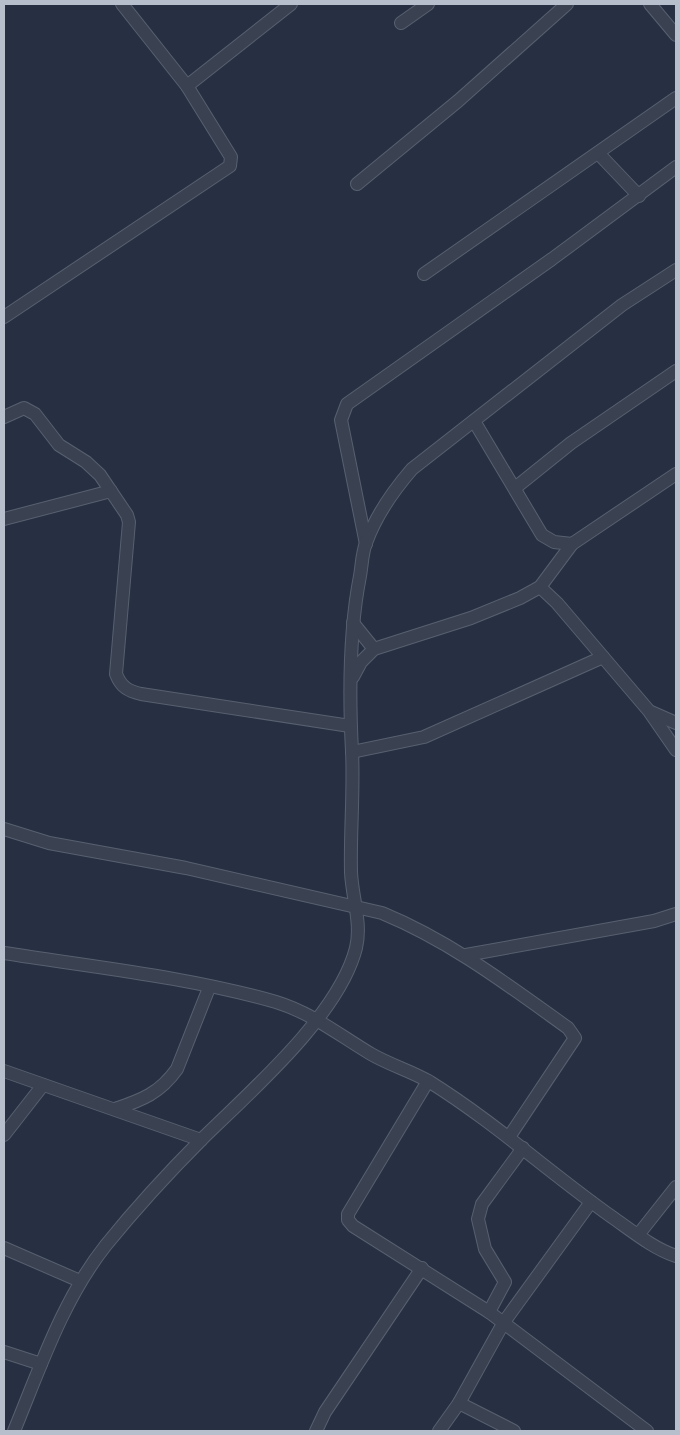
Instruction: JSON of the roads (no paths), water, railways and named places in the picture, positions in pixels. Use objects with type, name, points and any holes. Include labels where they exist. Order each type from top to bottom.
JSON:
[{"type":"street","points":[[187,86],[291,4]]},
{"type":"street","points":[[401,23],[428,4]]},
{"type":"street","points":[[357,184],[458,100],[567,4]]},
{"type":"street","points":[[650,4],[676,36]]},
{"type":"street","points":[[4,317],[230,166],[231,157],[187,86],[130,6]]},
{"type":"street","points":[[424,274],[676,98]]},
{"type":"street","points":[[598,153],[639,196]]},
{"type":"street","points":[[366,544],[341,420],[347,404],[639,196],[676,167]]},
{"type":"street","points":[[14,1431],[41,1364],[80,1281],[119,1231],[201,1140],[251,1094],[318,1019],[349,968],[356,950],[358,935],[351,875],[352,752],[350,726],[353,623],[366,544],[394,490],[412,469],[622,305],[676,270]]},
{"type":"street","points":[[514,488],[571,443],[676,371]]},
{"type":"street","points":[[4,416],[24,408],[35,414],[59,445],[86,462],[100,475],[122,507],[129,522],[116,674],[123,686],[130,691],[141,694],[350,726]]},
{"type":"street","points":[[474,421],[542,535],[554,542],[572,544]]},
{"type":"street","points":[[352,678],[361,662],[374,649],[471,618],[520,598],[540,587],[572,544],[676,474]]},
{"type":"street","points":[[4,518],[111,492]]},
{"type":"street","points":[[540,587],[557,603],[649,711],[676,750]]},
{"type":"street","points":[[353,623],[374,649]]},
{"type":"street","points":[[352,752],[424,737],[603,657]]},
{"type":"street","points":[[649,711],[676,723]]},
{"type":"street","points":[[4,829],[49,843],[186,868],[382,913],[407,923],[466,955],[568,1028],[575,1038],[509,1137]]},
{"type":"street","points":[[466,955],[654,921],[676,914]]},
{"type":"street","points":[[4,954],[149,976],[209,988],[276,1002],[318,1019],[371,1054],[428,1081],[509,1137],[591,1202],[638,1235],[676,1257]]},
{"type":"street","points":[[115,1109],[147,1098],[169,1080],[177,1069],[209,988]]},
{"type":"street","points":[[4,1071],[201,1140]]},
{"type":"street","points":[[428,1081],[348,1214],[348,1220],[353,1226],[422,1268],[504,1322],[648,1431]]},
{"type":"street","points":[[4,1135],[43,1085]]},
{"type":"street","points":[[489,1312],[505,1282],[485,1249],[478,1228],[479,1211],[523,1148]]},
{"type":"street","points":[[638,1235],[676,1187]]},
{"type":"street","points":[[439,1431],[458,1403],[504,1322],[591,1202]]},
{"type":"street","points":[[4,1248],[80,1281]]},
{"type":"street","points":[[316,1431],[325,1412],[422,1268]]},
{"type":"street","points":[[4,1352],[41,1364]]},
{"type":"street","points":[[458,1403],[514,1431]]}]
